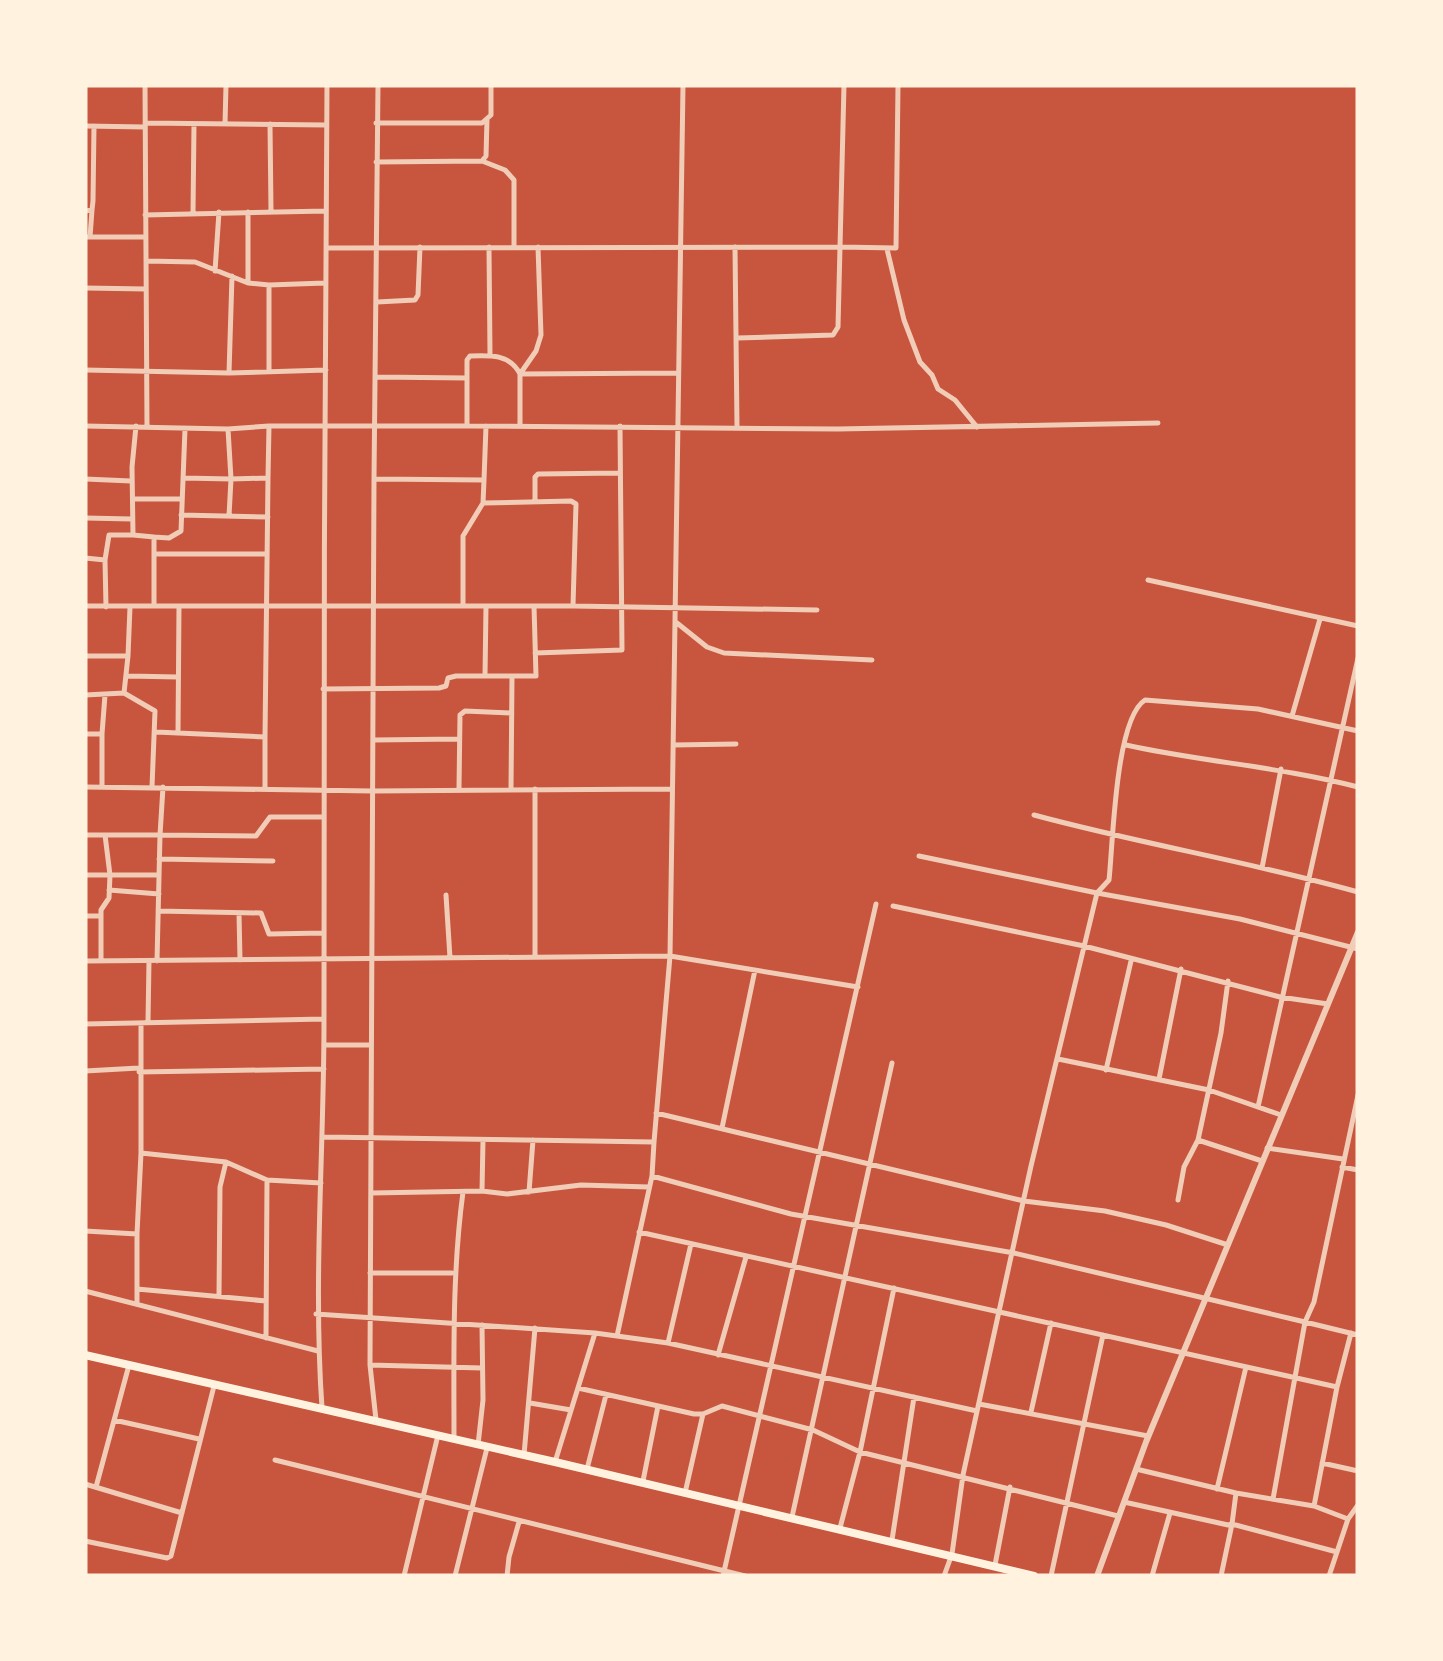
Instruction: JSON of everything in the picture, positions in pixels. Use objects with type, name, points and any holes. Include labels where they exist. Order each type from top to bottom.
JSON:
[{"type":"main road","points":[[85,1355],[524,1454],[1034,1576]]},
{"type":"street","points":[[144,85],[147,426]]},
{"type":"street","points":[[226,85],[226,124]]},
{"type":"street","points":[[322,1408],[316,1314],[324,1069],[327,85]]},
{"type":"street","points":[[376,1420],[370,1364],[370,1273],[378,85]]},
{"type":"street","points":[[482,161],[491,115],[491,85]]},
{"type":"street","points":[[616,1336],[652,1176],[670,956],[682,85]]},
{"type":"street","points":[[736,338],[836,332],[844,85]]},
{"type":"street","points":[[326,248],[896,248],[898,85]]},
{"type":"street","points":[[376,123],[476,124],[488,119]]},
{"type":"street","points":[[193,213],[194,124]]},
{"type":"street","points":[[270,124],[271,212]]},
{"type":"street","points":[[85,126],[326,125]]},
{"type":"street","points":[[94,126],[87,238],[146,237]]},
{"type":"street","points":[[376,162],[482,161],[505,170],[514,180],[514,247]]},
{"type":"street","points":[[146,215],[326,210]]},
{"type":"street","points":[[215,271],[220,212]]},
{"type":"street","points":[[248,212],[248,283]]},
{"type":"street","points":[[377,302],[415,300],[420,247]]},
{"type":"street","points":[[489,247],[490,355]]},
{"type":"street","points":[[520,374],[536,352],[541,335],[538,247]]},
{"type":"street","points":[[735,247],[737,426]]},
{"type":"street","points":[[887,248],[904,320],[920,362],[938,389],[955,400],[977,426]]},
{"type":"street","points":[[146,262],[195,262],[248,283],[268,286],[325,283]]},
{"type":"street","points":[[228,372],[232,276]]},
{"type":"street","points":[[268,286],[270,371]]},
{"type":"street","points":[[85,288],[146,289]]},
{"type":"street","points":[[466,426],[468,357],[490,355],[514,363],[520,374],[520,426]]},
{"type":"street","points":[[85,370],[326,370]]},
{"type":"street","points":[[520,374],[678,373]]},
{"type":"street","points":[[376,377],[467,378]]},
{"type":"street","points":[[85,426],[838,429],[1158,423]]},
{"type":"street","points":[[133,535],[136,426]]},
{"type":"street","points":[[265,790],[268,426]]},
{"type":"street","points":[[463,606],[463,536],[483,503],[486,426]]},
{"type":"street","points":[[535,653],[622,650],[620,426]]},
{"type":"street","points":[[106,607],[109,535],[176,536],[180,531],[186,429]]},
{"type":"street","points":[[228,429],[229,516]]},
{"type":"street","points":[[535,502],[538,474],[620,473]]},
{"type":"street","points":[[184,478],[268,478]]},
{"type":"street","points":[[85,479],[132,481]]},
{"type":"street","points":[[374,479],[484,480]]},
{"type":"street","points":[[133,499],[182,499]]},
{"type":"street","points":[[483,503],[570,501],[577,506],[573,606]]},
{"type":"street","points":[[181,515],[268,517]]},
{"type":"street","points":[[85,518],[132,519]]},
{"type":"street","points":[[154,537],[154,606]]},
{"type":"street","points":[[154,554],[267,554]]},
{"type":"street","points":[[85,558],[106,560]]},
{"type":"street","points":[[1148,580],[1358,626]]},
{"type":"street","points":[[85,606],[817,610]]},
{"type":"street","points":[[178,606],[178,733]]},
{"type":"street","points":[[485,676],[486,606]]},
{"type":"street","points":[[323,689],[439,688],[446,686],[448,678],[536,676],[534,606]]},
{"type":"street","points":[[124,693],[130,607]]},
{"type":"street","points":[[1292,716],[1320,618]]},
{"type":"street","points":[[675,620],[697,640],[724,653],[872,660]]},
{"type":"street","points":[[85,656],[128,656]]},
{"type":"street","points":[[1258,1107],[1358,658]]},
{"type":"street","points":[[128,676],[178,677]]},
{"type":"street","points":[[511,789],[512,676]]},
{"type":"street","points":[[85,695],[124,693],[155,712],[152,787]]},
{"type":"street","points":[[102,787],[104,696]]},
{"type":"street","points":[[944,1576],[952,1554],[963,1476],[1024,1200],[1096,894],[1109,880],[1113,805],[1136,708],[1145,700],[1258,709],[1358,731]]},
{"type":"street","points":[[460,790],[460,715],[465,711],[512,712]]},
{"type":"street","points":[[156,732],[265,737]]},
{"type":"street","points":[[85,734],[102,734]]},
{"type":"street","points":[[374,740],[458,739]]},
{"type":"street","points":[[673,744],[736,744]]},
{"type":"street","points":[[1126,746],[1281,769],[1358,787]]},
{"type":"street","points":[[1262,868],[1281,769]]},
{"type":"street","points":[[137,1304],[142,1153],[139,1070],[158,911],[163,786]]},
{"type":"street","points":[[85,787],[373,791],[672,788]]},
{"type":"street","points":[[535,789],[535,957]]},
{"type":"street","points":[[1034,815],[1358,892]]},
{"type":"street","points":[[85,834],[256,836],[270,817],[322,816]]},
{"type":"street","points":[[100,961],[101,916],[110,875],[106,835]]},
{"type":"street","points":[[920,856],[1096,894],[1240,919],[1355,948]]},
{"type":"street","points":[[160,859],[273,861]]},
{"type":"street","points":[[85,875],[159,875]]},
{"type":"street","points":[[109,890],[159,894]]},
{"type":"street","points":[[446,895],[450,958]]},
{"type":"street","points":[[724,1573],[876,904]]},
{"type":"street","points":[[893,906],[1084,946],[1280,997],[1328,1004]]},
{"type":"street","points":[[158,911],[264,915],[269,934],[324,933]]},
{"type":"street","points":[[239,913],[240,960]]},
{"type":"street","points":[[85,916],[101,916]]},
{"type":"street","points":[[1097,1576],[1149,1436],[1267,1148],[1355,948],[1358,932]]},
{"type":"street","points":[[85,962],[670,956],[858,987]]},
{"type":"street","points":[[1106,1070],[1132,960]]},
{"type":"street","points":[[722,1129],[755,970]]},
{"type":"street","points":[[1159,1080],[1181,970]]},
{"type":"street","points":[[1178,1200],[1184,1166],[1198,1140],[1210,1090],[1228,981]]},
{"type":"street","points":[[85,1024],[324,1019]]},
{"type":"street","points":[[324,1044],[372,1045]]},
{"type":"street","points":[[1058,1059],[1210,1090],[1282,1115]]},
{"type":"street","points":[[792,1517],[892,1063]]},
{"type":"street","points":[[85,1071],[324,1069]]},
{"type":"street","points":[[1273,1500],[1293,1378],[1305,1322],[1314,1302],[1358,1095]]},
{"type":"street","points":[[656,1113],[1024,1200],[1166,1224],[1228,1245]]},
{"type":"street","points":[[323,1138],[654,1142]]},
{"type":"street","points":[[482,1191],[483,1140]]},
{"type":"street","points":[[530,1192],[533,1140]]},
{"type":"street","points":[[1198,1140],[1262,1161]]},
{"type":"street","points":[[1267,1148],[1344,1159]]},
{"type":"street","points":[[142,1153],[226,1162],[267,1180],[321,1183]]},
{"type":"street","points":[[218,1296],[220,1187],[226,1162]]},
{"type":"street","points":[[1342,1168],[1358,1170]]},
{"type":"street","points":[[652,1176],[774,1210],[1014,1254],[1354,1334],[1337,1388],[1314,1506]]},
{"type":"street","points":[[266,1338],[267,1180]]},
{"type":"street","points":[[371,1194],[530,1192],[581,1185],[650,1187]]},
{"type":"street","points":[[454,1439],[452,1322],[462,1192]]},
{"type":"street","points":[[85,1231],[137,1234]]},
{"type":"street","points":[[639,1232],[1337,1388]]},
{"type":"street","points":[[668,1344],[691,1243]]},
{"type":"street","points":[[718,1355],[746,1256]]},
{"type":"street","points":[[370,1273],[454,1273]]},
{"type":"street","points":[[840,1528],[894,1288]]},
{"type":"street","points":[[137,1289],[266,1301]]},
{"type":"street","points":[[85,1291],[318,1352]]},
{"type":"street","points":[[316,1314],[595,1332],[914,1397],[1031,1412],[1149,1436]]},
{"type":"street","points":[[1031,1412],[1052,1323]]},
{"type":"street","points":[[454,1576],[483,1446],[482,1325]]},
{"type":"street","points":[[524,1454],[535,1328]]},
{"type":"street","points":[[555,1462],[595,1332]]},
{"type":"street","points":[[1051,1576],[1103,1335]]},
{"type":"street","points":[[370,1364],[482,1368]]},
{"type":"street","points":[[96,1487],[129,1366]]},
{"type":"street","points":[[1217,1488],[1246,1367]]},
{"type":"street","points":[[85,1542],[169,1558],[214,1386]]},
{"type":"street","points":[[578,1388],[703,1414],[722,1406],[813,1430],[860,1452],[1118,1516]]},
{"type":"street","points":[[586,1470],[606,1394]]},
{"type":"street","points":[[892,1540],[914,1397]]},
{"type":"street","points":[[530,1403],[571,1410]]},
{"type":"street","points":[[642,1483],[658,1406]]},
{"type":"street","points":[[686,1494],[703,1414]]},
{"type":"street","points":[[114,1420],[201,1439]]},
{"type":"street","points":[[404,1576],[438,1435]]},
{"type":"street","points":[[274,1460],[744,1576]]},
{"type":"street","points":[[1322,1463],[1358,1470]]},
{"type":"street","points":[[1136,1469],[1236,1493],[1314,1506],[1348,1518]]},
{"type":"street","points":[[85,1484],[182,1513]]},
{"type":"street","points":[[995,1566],[1010,1488]]},
{"type":"street","points":[[1221,1576],[1236,1493]]},
{"type":"street","points":[[1124,1502],[1232,1524],[1337,1552]]},
{"type":"street","points":[[1328,1576],[1348,1518],[1358,1505]]},
{"type":"street","points":[[1152,1576],[1170,1512]]},
{"type":"street","points":[[507,1576],[519,1522]]}]
